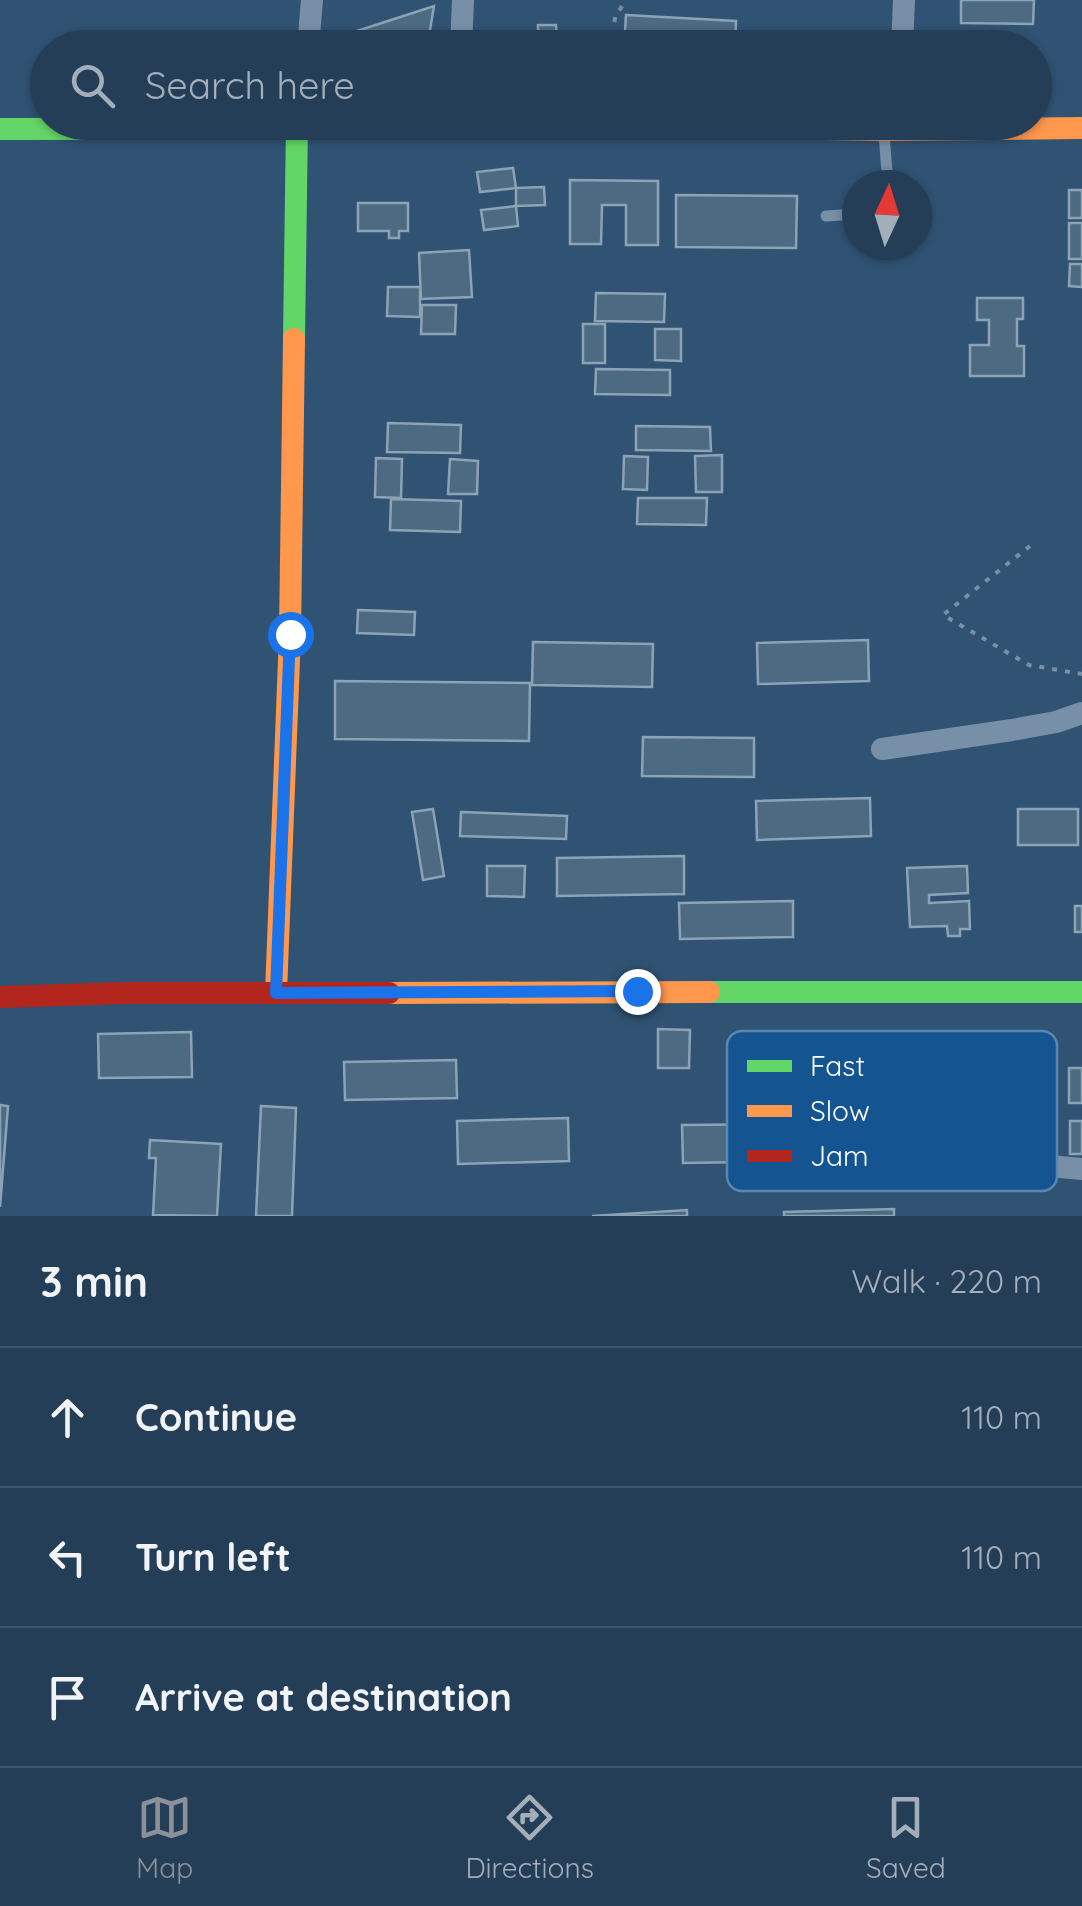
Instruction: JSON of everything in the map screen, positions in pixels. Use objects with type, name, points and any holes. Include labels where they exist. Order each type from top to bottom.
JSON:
[{"type":"street","points":[[310,30],[312,0]]},
{"type":"street","points":[[462,30],[463,0]]},
{"type":"street","points":[[903,30],[904,0]]},
{"type":"street","points":[[1052,128],[1082,128]]},
{"type":"street","points":[[0,129],[30,129]]},
{"type":"street","points":[[276,993],[290,634],[296,140]]},
{"type":"street","points":[[882,749],[1041,724],[1082,712]]},
{"type":"street","points":[[0,998],[124,993],[1082,992]]},
{"type":"street","points":[[1057,1167],[1082,1169]]},
{"type":"lane","points":[[888,140],[888,170]]},
{"type":"lane","points":[[826,216],[842,215]]},
{"type":"path","points":[[614,30],[615,17],[626,0]]},
{"type":"path","points":[[1030,546],[943,616],[1029,665],[1082,674]]},
{"type":"building","points":[[961,0],[1034,0],[1033,24],[961,23]]},
{"type":"building","points":[[434,6],[430,30],[360,30]]},
{"type":"building","points":[[626,15],[736,21],[736,30],[625,30]]},
{"type":"building","points":[[538,25],[556,25],[556,30],[538,30]]},
{"type":"building","points":[[513,168],[516,188],[480,192],[477,172]]},
{"type":"building","points":[[570,180],[658,181],[658,245],[626,245],[626,205],[602,205],[601,244],[570,244]]},
{"type":"building","points":[[544,187],[545,205],[516,206],[516,188]]},
{"type":"building","points":[[1069,190],[1082,190],[1082,218],[1069,218]]},
{"type":"building","points":[[676,195],[797,196],[796,248],[676,247]]},
{"type":"building","points":[[358,203],[408,203],[408,231],[399,231],[399,238],[389,238],[389,231],[358,231]]},
{"type":"building","points":[[516,206],[518,226],[484,230],[481,210]]},
{"type":"building","points":[[1069,223],[1082,223],[1082,259],[1069,259]]},
{"type":"building","points":[[469,250],[472,297],[421,299],[419,253]]},
{"type":"building","points":[[1070,264],[1082,264],[1082,287],[1069,286]]},
{"type":"building","points":[[388,287],[420,287],[420,317],[387,316]]},
{"type":"building","points":[[596,293],[665,294],[664,322],[595,321]]},
{"type":"building","points":[[977,298],[1023,298],[1023,319],[1017,319],[1017,346],[1024,346],[1024,376],[970,376],[970,345],[989,345],[989,320],[977,320]]},
{"type":"building","points":[[422,305],[456,305],[455,334],[421,334]]},
{"type":"building","points":[[583,324],[605,324],[605,363],[583,363]]},
{"type":"building","points":[[655,329],[681,329],[681,361],[655,360]]},
{"type":"building","points":[[596,369],[670,370],[670,395],[595,394]]},
{"type":"building","points":[[388,423],[461,425],[460,453],[387,452]]},
{"type":"building","points":[[636,426],[710,427],[711,451],[636,450]]},
{"type":"building","points":[[722,455],[722,492],[696,492],[695,456]]},
{"type":"building","points":[[624,456],[648,457],[647,490],[623,489]]},
{"type":"building","points":[[376,458],[402,459],[401,498],[375,497]]},
{"type":"building","points":[[450,459],[478,461],[477,494],[448,494]]},
{"type":"building","points":[[638,498],[707,498],[706,525],[637,524]]},
{"type":"building","points":[[391,499],[461,501],[460,532],[390,530]]},
{"type":"building","points":[[358,610],[415,612],[414,635],[357,633]]},
{"type":"building","points":[[868,640],[869,681],[758,684],[757,643]]},
{"type":"building","points":[[533,642],[653,644],[652,687],[532,685]]},
{"type":"building","points":[[335,681],[530,683],[529,741],[335,739]]},
{"type":"building","points":[[643,737],[754,738],[754,777],[642,776]]},
{"type":"building","points":[[870,798],[871,836],[757,840],[756,801]]},
{"type":"building","points":[[433,809],[444,876],[423,880],[412,812]]},
{"type":"building","points":[[1018,809],[1078,809],[1078,845],[1018,845]]},
{"type":"building","points":[[461,812],[567,816],[566,839],[460,836]]},
{"type":"building","points":[[684,856],[684,894],[557,896],[557,858]]},
{"type":"building","points":[[487,866],[525,866],[524,897],[487,896]]},
{"type":"building","points":[[967,866],[968,893],[929,895],[929,903],[969,901],[970,929],[960,929],[960,936],[948,936],[947,926],[910,927],[907,868]]},
{"type":"building","points":[[793,901],[793,937],[680,939],[679,903]]},
{"type":"building","points":[[1075,906],[1082,906],[1082,932],[1075,932]]},
{"type":"building","points":[[658,1029],[690,1030],[689,1068],[658,1068]]},
{"type":"building","points":[[191,1032],[192,1077],[99,1078],[98,1034]]},
{"type":"building","points":[[456,1060],[457,1098],[345,1100],[344,1062]]},
{"type":"building","points":[[1069,1068],[1082,1068],[1082,1103],[1069,1103]]},
{"type":"building","points":[[0,1105],[8,1106],[0,1207]]},
{"type":"building","points":[[261,1106],[296,1108],[292,1216],[256,1216]]},
{"type":"building","points":[[568,1118],[569,1161],[458,1164],[457,1121]]},
{"type":"building","points":[[1070,1121],[1082,1121],[1082,1154],[1070,1154]]},
{"type":"building","points":[[682,1125],[727,1125],[727,1162],[683,1163]]},
{"type":"building","points":[[150,1140],[221,1144],[217,1216],[153,1215],[156,1158],[149,1158]]},
{"type":"building","points":[[894,1209],[894,1216],[784,1216],[784,1212]]},
{"type":"building","points":[[687,1210],[687,1216],[592,1216]]},
{"type":"traffic: fast","points":[[0,129],[30,129]]},
{"type":"traffic: fast","points":[[294,339],[297,140]]},
{"type":"traffic: fast","points":[[709,992],[1082,992]]},
{"type":"traffic: slow","points":[[1052,128],[1082,128]]},
{"type":"traffic: slow","points":[[276,993],[290,634],[294,339]]},
{"type":"traffic: slow","points":[[389,993],[709,992]]},
{"type":"traffic: jam","points":[[0,997],[389,993]]},
{"type":"route","points":[[290,634],[276,993],[637,991]]}]
